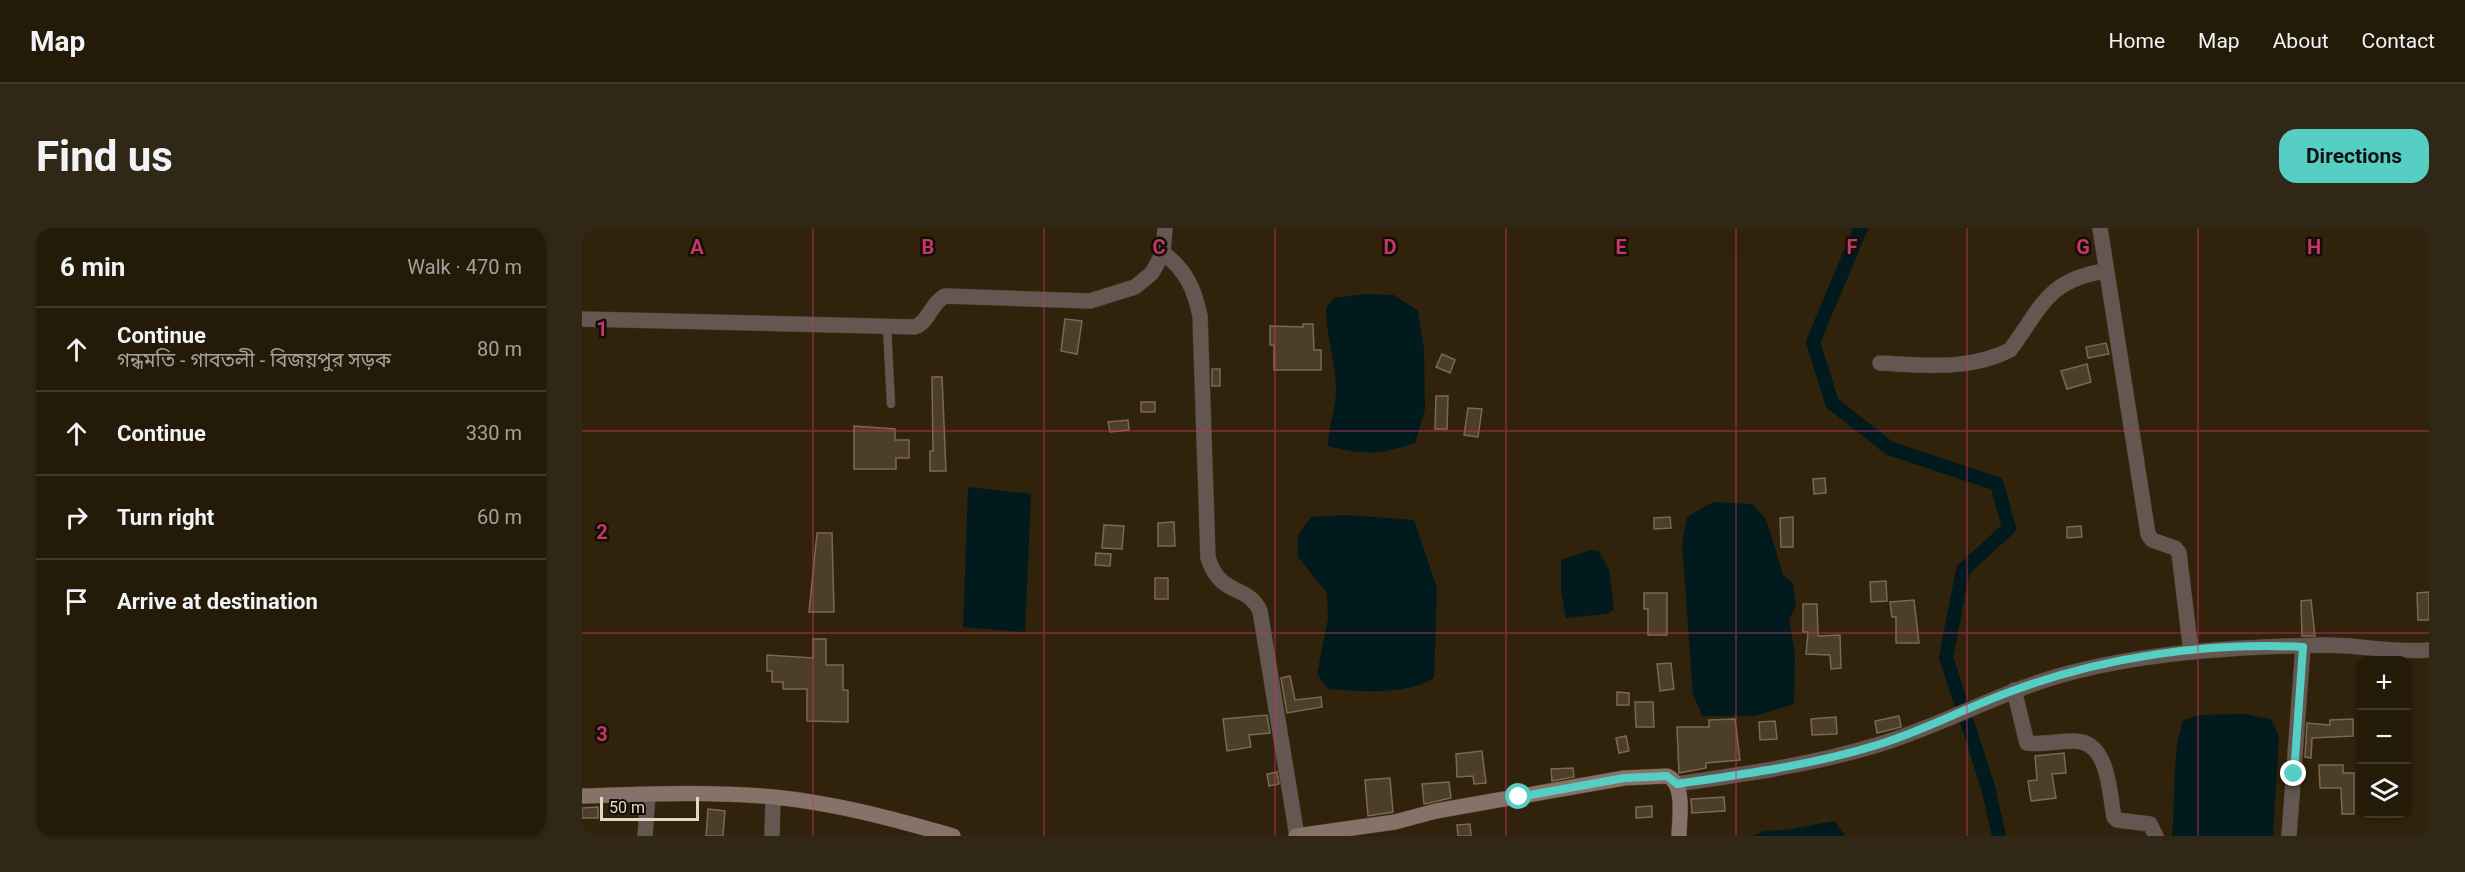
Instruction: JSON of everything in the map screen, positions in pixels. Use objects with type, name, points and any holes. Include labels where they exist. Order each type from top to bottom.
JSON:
[{"type":"main road","points":[[1297,836],[1395,822],[1436,811],[1624,778],[1667,776],[1677,784],[1680,800],[1679,836]]},
{"type":"main road","points":[[582,796],[648,794],[773,797],[845,807],[953,836]]},
{"type":"street","points":[[582,318],[887,327],[920,325],[938,299],[945,296],[1090,301],[1135,287],[1152,273],[1163,253],[1165,228]]},
{"type":"street","points":[[2100,228],[2148,534],[2152,540],[2175,548],[2179,553],[2191,652]]},
{"type":"street","points":[[1163,253],[1179,265],[1191,281],[1200,316],[1208,558],[1220,582],[1256,601],[1260,611],[1297,836]]},
{"type":"street","points":[[1880,363],[1948,366],[1981,362],[2002,354],[2010,350],[2049,293],[2073,278],[2105,271]]},
{"type":"street","points":[[1677,784],[1787,767],[1878,745],[2006,693],[2072,672],[2157,655],[2236,646],[2429,650]]},
{"type":"street","points":[[2289,836],[2303,647]]},
{"type":"street","points":[[2006,693],[2027,743],[2076,740],[2093,746],[2103,761],[2114,817],[2117,820],[2150,824],[2156,836]]},
{"type":"street","points":[[645,836],[648,794]]},
{"type":"street","points":[[772,836],[773,797]]},
{"type":"lane","points":[[887,327],[891,404]]},
{"type":"water","points":[[1365,294],[1394,295],[1418,311],[1424,349],[1425,409],[1415,443],[1382,452],[1352,451],[1328,446],[1336,387],[1326,308],[1334,298]]},
{"type":"water","points":[[968,487],[1031,494],[1025,632],[963,627]]},
{"type":"water","points":[[1713,502],[1752,504],[1766,519],[1783,575],[1793,583],[1796,606],[1789,620],[1795,654],[1794,704],[1755,716],[1702,716],[1693,694],[1682,543],[1687,517]]},
{"type":"water","points":[[1346,515],[1414,520],[1437,588],[1434,678],[1422,684],[1410,688],[1382,691],[1328,689],[1317,674],[1328,618],[1327,593],[1298,557],[1298,535],[1311,517]]},
{"type":"water","points":[[1591,550],[1599,551],[1609,570],[1614,610],[1606,614],[1566,618],[1561,592],[1561,560]]},
{"type":"water","points":[[2244,714],[2271,719],[2279,736],[2273,836],[2172,836],[2175,763],[2183,720],[2200,715]]},
{"type":"water","points":[[1834,821],[1845,836],[1753,836],[1763,831],[1786,830]]},
{"type":"building","points":[[1065,319],[1082,321],[1077,354],[1061,351]]},
{"type":"building","points":[[1303,324],[1313,324],[1314,350],[1321,350],[1321,370],[1274,370],[1274,345],[1270,345],[1270,326],[1303,327]]},
{"type":"building","points":[[2106,343],[2109,354],[2088,358],[2086,347]]},
{"type":"building","points":[[1442,354],[1455,360],[1450,373],[1436,367]]},
{"type":"building","points":[[2087,364],[2091,382],[2067,389],[2061,371]]},
{"type":"building","points":[[1212,369],[1220,369],[1220,386],[1212,386]]},
{"type":"building","points":[[932,377],[942,377],[946,471],[930,471],[930,451],[933,451]]},
{"type":"building","points":[[1436,396],[1448,396],[1447,429],[1435,429]]},
{"type":"building","points":[[1141,402],[1155,402],[1155,412],[1141,412]]},
{"type":"building","points":[[1468,408],[1482,409],[1478,437],[1464,435]]},
{"type":"building","points":[[1128,420],[1129,430],[1110,432],[1108,422]]},
{"type":"building","points":[[854,426],[895,429],[895,440],[909,440],[909,458],[896,458],[896,469],[854,469]]},
{"type":"building","points":[[1825,478],[1826,493],[1814,494],[1813,479]]},
{"type":"building","points":[[1670,517],[1671,528],[1654,529],[1654,518]]},
{"type":"building","points":[[1793,517],[1793,547],[1781,547],[1780,518]]},
{"type":"building","points":[[1174,522],[1175,546],[1158,546],[1158,523]]},
{"type":"building","points":[[1104,525],[1124,526],[1122,549],[1102,548]]},
{"type":"building","points":[[2081,526],[2082,537],[2067,538],[2067,527]]},
{"type":"building","points":[[817,533],[832,533],[834,612],[809,612]]},
{"type":"building","points":[[1096,553],[1111,554],[1110,566],[1095,565]]},
{"type":"building","points":[[1155,578],[1168,578],[1168,599],[1155,599]]},
{"type":"building","points":[[1886,581],[1887,601],[1871,602],[1870,582]]},
{"type":"building","points":[[2429,592],[2429,620],[2418,620],[2417,593]]},
{"type":"building","points":[[1644,593],[1667,593],[1667,635],[1648,635],[1648,609],[1644,609]]},
{"type":"building","points":[[1914,600],[1919,643],[1896,643],[1896,617],[1892,617],[1890,602]]},
{"type":"building","points":[[2311,600],[2315,636],[2302,636],[2301,601]]},
{"type":"building","points":[[1803,604],[1817,604],[1818,636],[1840,635],[1841,668],[1831,669],[1830,655],[1806,654],[1808,632],[1803,632]]},
{"type":"building","points":[[813,639],[826,639],[826,665],[843,665],[843,690],[848,690],[848,722],[807,721],[807,689],[783,689],[783,682],[772,682],[772,671],[767,671],[767,655],[813,658]]},
{"type":"building","points":[[1671,663],[1674,689],[1660,691],[1657,664]]},
{"type":"building","points":[[1290,676],[1295,700],[1321,697],[1322,707],[1287,713],[1281,678]]},
{"type":"building","points":[[1617,692],[1629,693],[1629,705],[1617,705]]},
{"type":"building","points":[[1635,702],[1653,702],[1654,727],[1636,727]]},
{"type":"building","points":[[1267,715],[1270,733],[1249,735],[1251,747],[1227,751],[1223,719]]},
{"type":"building","points":[[1899,716],[1901,727],[1877,733],[1875,721]]},
{"type":"building","points":[[1836,717],[1837,734],[1812,735],[1811,719]]},
{"type":"building","points":[[1735,719],[1740,760],[1706,763],[1706,768],[1679,773],[1677,727],[1709,727],[1709,720]]},
{"type":"building","points":[[2353,719],[2353,736],[2312,738],[2311,758],[2305,757],[2307,723],[2330,725],[2330,720]]},
{"type":"building","points":[[1775,721],[1777,739],[1760,740],[1759,722]]},
{"type":"building","points":[[1626,736],[1629,751],[1619,753],[1616,738]]},
{"type":"building","points":[[1482,751],[1486,783],[1474,784],[1473,776],[1457,777],[1456,754]]},
{"type":"building","points":[[2064,753],[2066,773],[2052,774],[2056,798],[2031,801],[2028,781],[2037,780],[2035,756]]},
{"type":"building","points":[[2319,765],[2343,765],[2343,773],[2354,773],[2354,814],[2342,814],[2341,788],[2320,788]]},
{"type":"building","points":[[1573,768],[1574,777],[1552,781],[1551,769]]},
{"type":"building","points":[[1277,772],[1279,784],[1269,786],[1267,774]]},
{"type":"building","points":[[1390,778],[1393,812],[1368,816],[1365,780]]},
{"type":"building","points":[[1449,782],[1451,798],[1424,804],[1422,784]]},
{"type":"building","points":[[1724,797],[1725,811],[1692,813],[1691,799]]},
{"type":"building","points":[[1652,806],[1652,817],[1636,818],[1636,807]]},
{"type":"building","points":[[598,807],[598,818],[582,818],[582,808]]},
{"type":"building","points":[[708,809],[725,811],[723,836],[706,836]]},
{"type":"building","points":[[1470,824],[1471,836],[1458,836],[1457,825]]},
{"type":"waterway","points":[[1861,228],[1813,342],[1832,403],[1889,448],[1997,484],[2009,528],[1963,570],[1946,657],[1988,787],[1999,836]]},
{"type":"route","points":[[1519,797],[1624,778],[1667,776],[1677,784],[1787,767],[1878,745],[2014,690],[2072,672],[2157,655],[2236,646],[2303,647],[2294,774]]}]
